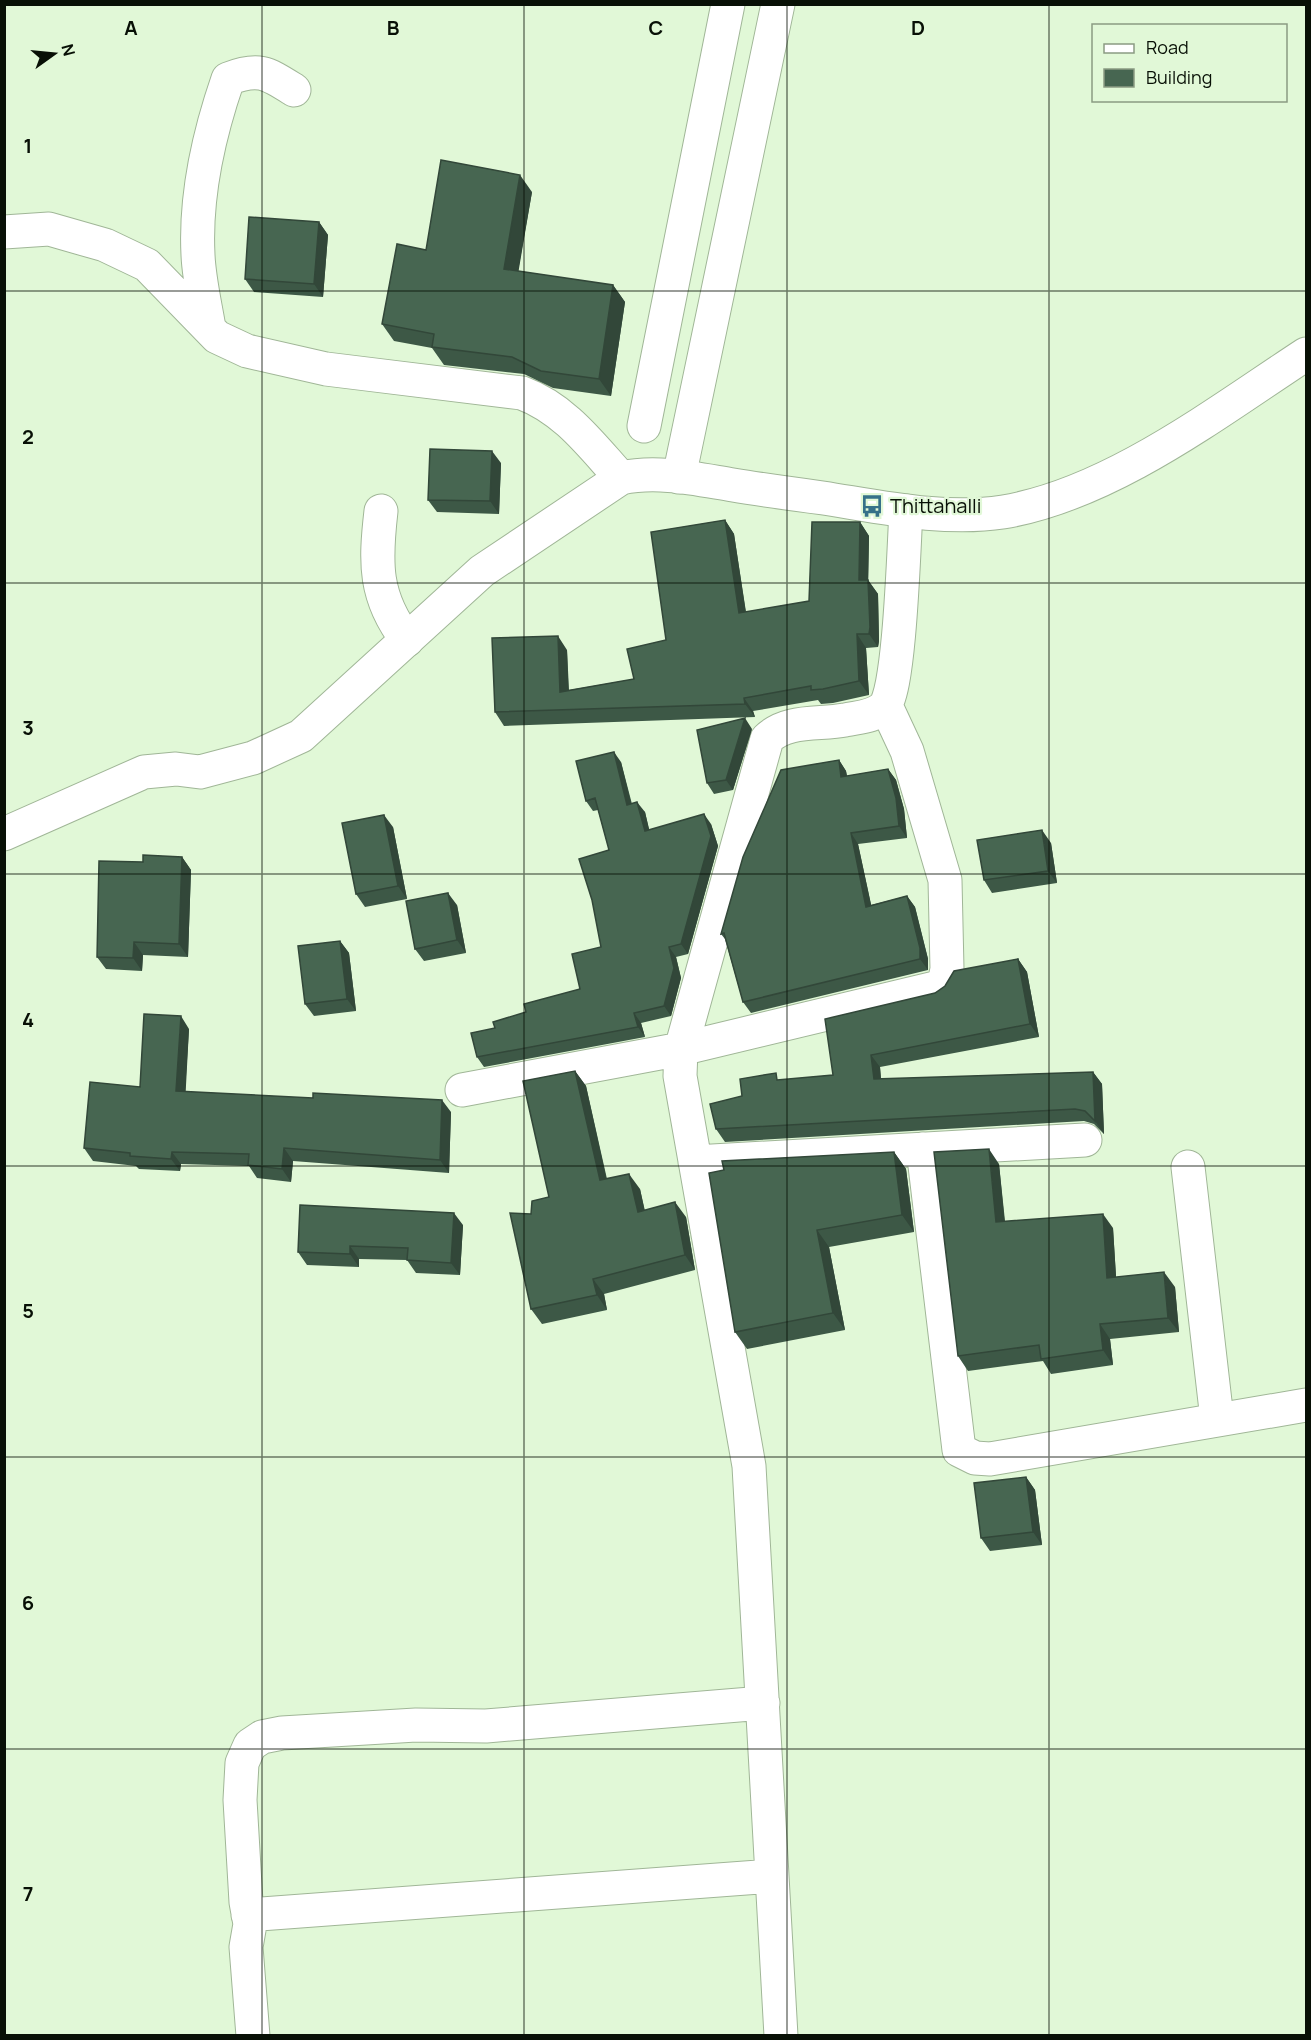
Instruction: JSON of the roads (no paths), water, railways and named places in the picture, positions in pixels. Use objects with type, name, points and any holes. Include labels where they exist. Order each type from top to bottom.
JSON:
[{"type":"street","points":[[644,426],[729,4]]},
{"type":"street","points":[[679,477],[778,4]]},
{"type":"street","points":[[209,328],[198,258],[197,221],[214,129],[228,80],[245,72],[265,72],[294,90]]},
{"type":"street","points":[[4,232],[49,230],[105,245],[147,265],[217,337],[247,351],[326,369],[522,393],[543,401],[560,412],[621,478]]},
{"type":"street","points":[[4,834],[144,772],[176,769],[200,772],[253,758],[301,736],[482,571],[621,478],[640,474],[679,477],[906,511],[960,514],[1003,512],[1054,498],[1109,475],[1164,447],[1306,354]]},
{"type":"street","points":[[381,511],[378,539],[380,588],[390,618],[407,640]]},
{"type":"street","points":[[781,2036],[749,1466],[680,1076],[681,1049],[767,739],[776,730],[785,726],[872,715],[886,706],[892,690],[896,660],[906,511]]},
{"type":"street","points":[[462,1090],[681,1049],[939,987],[945,979],[947,969],[945,880],[907,751],[886,706]]},
{"type":"street","points":[[695,1162],[1085,1140]]},
{"type":"street","points":[[923,1149],[959,1450],[975,1458],[990,1459],[1306,1405]]},
{"type":"street","points":[[1188,1167],[1217,1419]]},
{"type":"street","points":[[253,2036],[246,1947],[250,1924],[240,1800],[242,1763],[250,1745],[262,1737],[282,1733],[416,1725],[486,1726],[763,1703]]},
{"type":"street","points":[[248,1915],[772,1876]]},
{"type":"place","name":"Thittahalli","points":[[872,506]]}]
